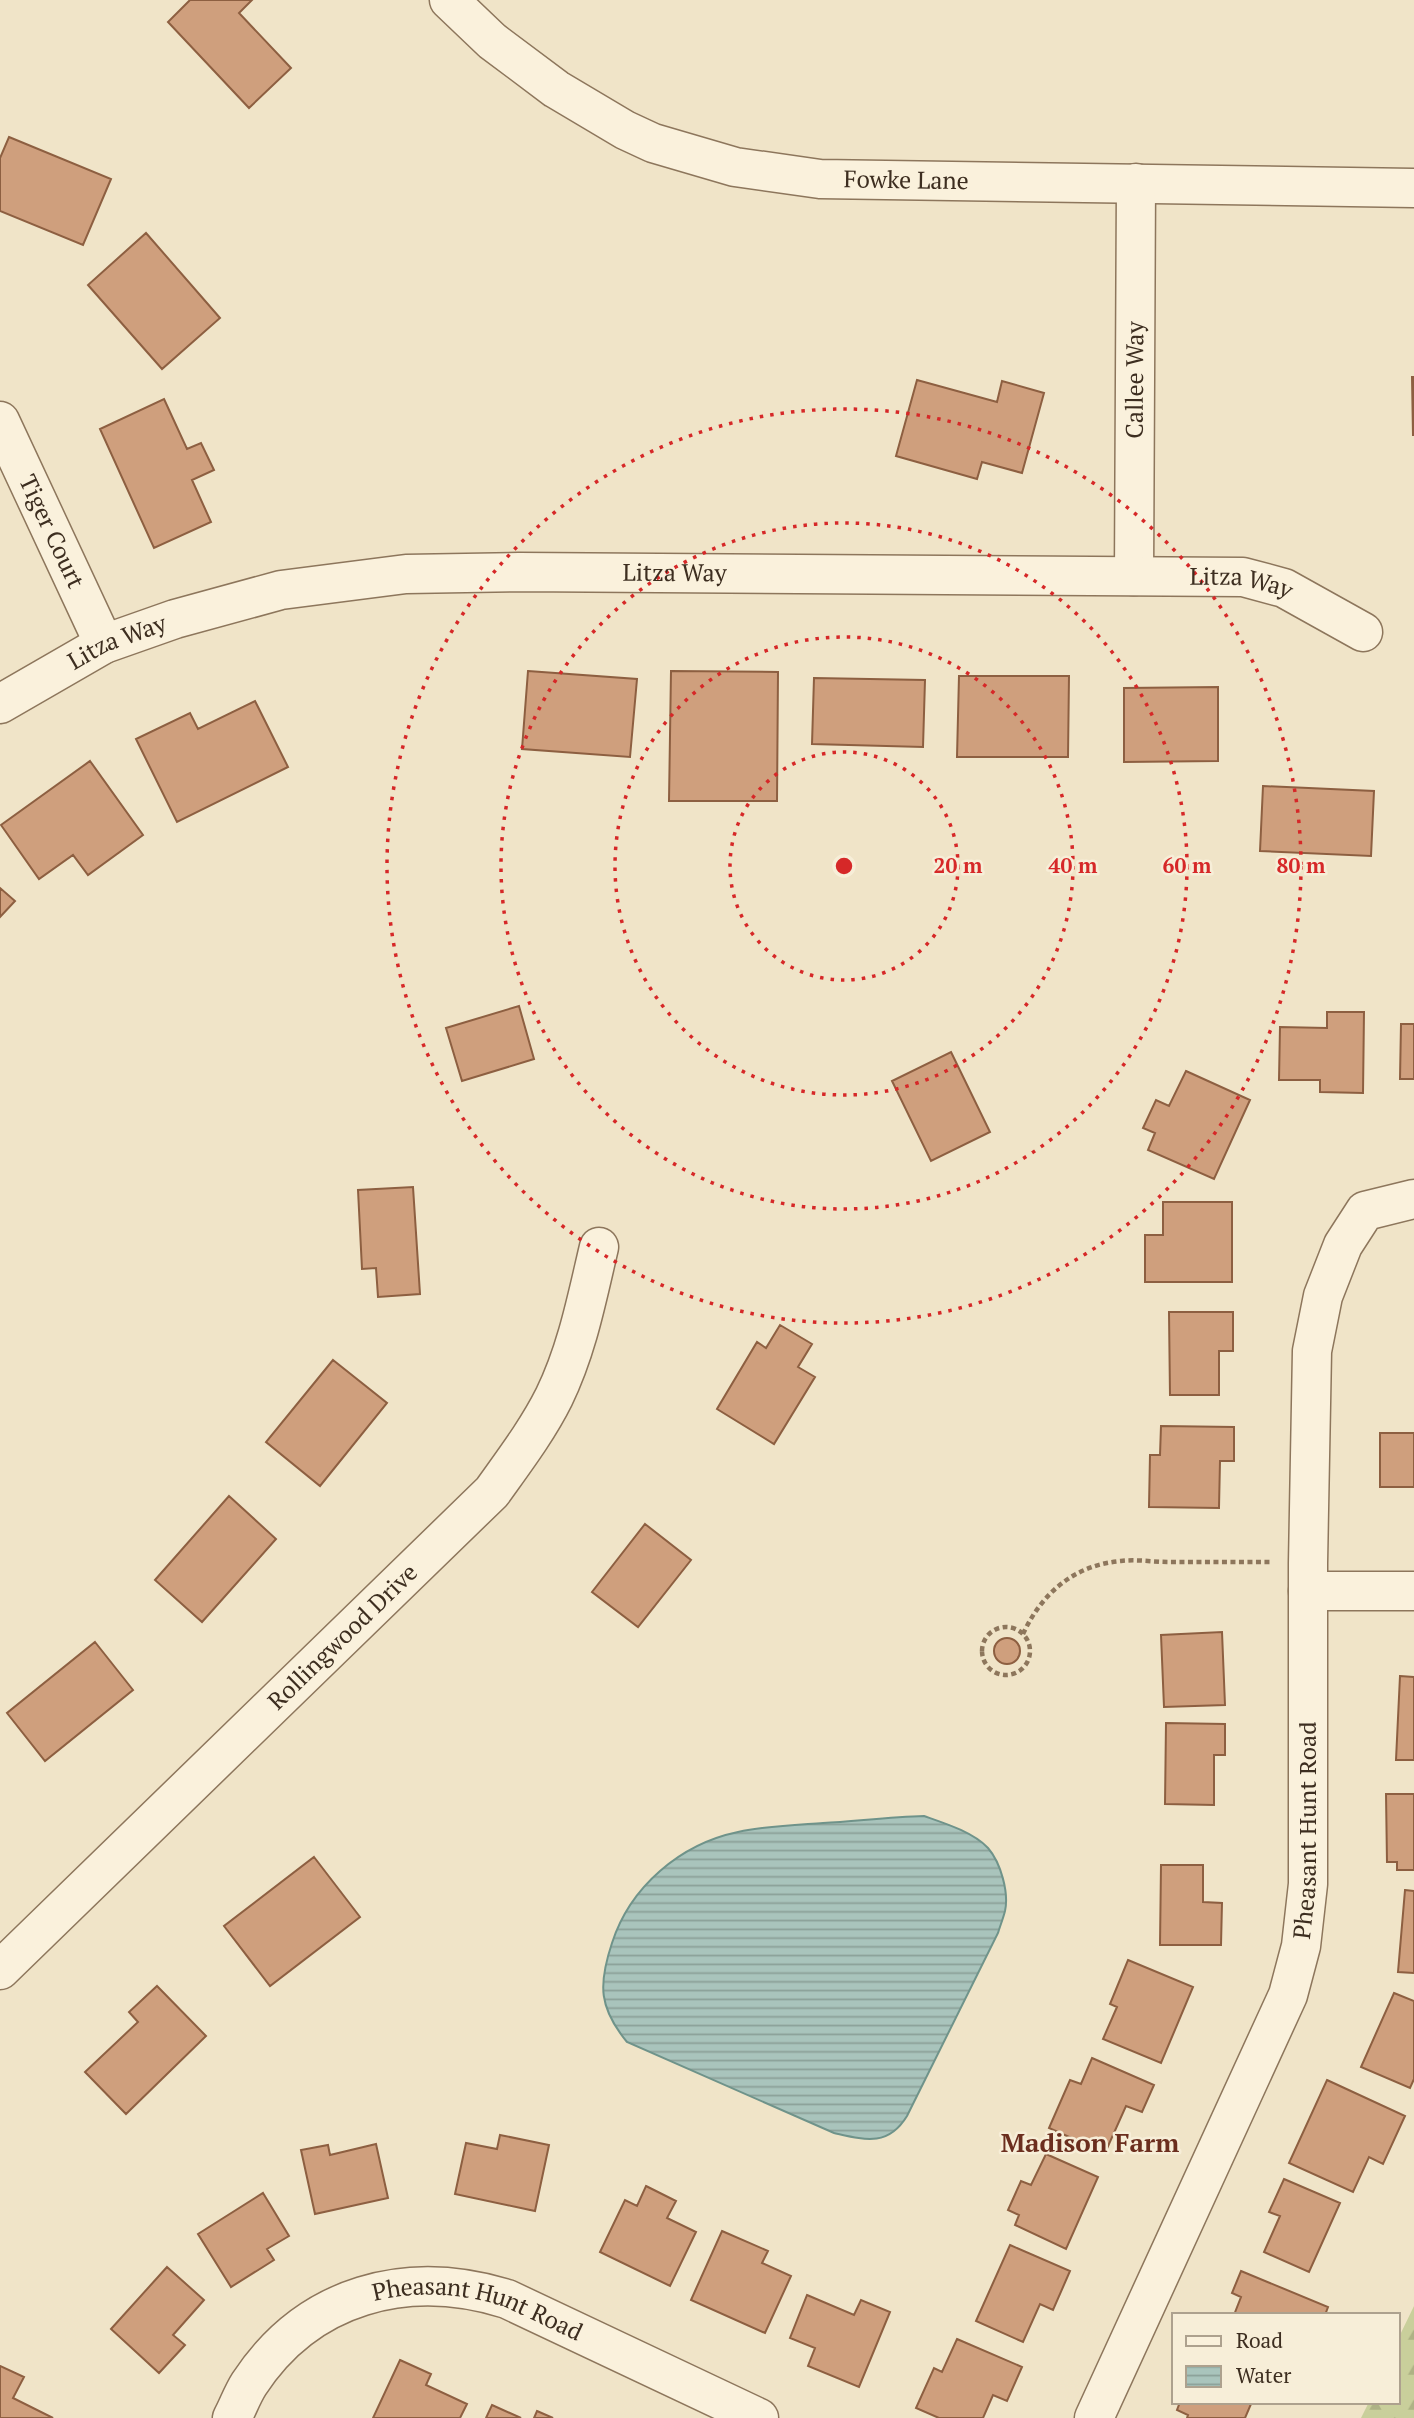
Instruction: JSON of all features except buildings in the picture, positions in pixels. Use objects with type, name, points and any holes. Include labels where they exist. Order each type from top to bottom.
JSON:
[{"type":"street","name":"Fowke Lane","points":[[449,0],[492,41],[556,89],[625,130],[653,143],[735,167],[820,180],[1414,188]]},
{"type":"street","name":"Callee Way","points":[[1134,576],[1136,183]]},
{"type":"street","name":"Tiger Court","points":[[0,421],[104,644]]},
{"type":"street","name":"Litza Way","points":[[0,704],[104,644],[175,619],[281,590],[406,574],[519,572],[1243,577],[1284,588],[1363,632]]},
{"type":"street","name":"Pheasant Hunt Road","points":[[1094,2418],[1288,1995],[1301,1946],[1308,1884],[1308,1577],[1312,1351],[1322,1296],[1343,1245],[1365,1211],[1414,1199]]},
{"type":"street","name":"Rollingwood Drive","points":[[0,1970],[492,1492],[529,1441],[555,1396],[578,1336],[600,1247]]},
{"type":"street","points":[[1308,1577],[1414,1591]]},
{"type":"street","name":"Pheasant Hunt Road","points":[[232,2418],[248,2385],[275,2351],[316,2317],[355,2297],[398,2287],[442,2285],[477,2290],[507,2299],[759,2418]]},
{"type":"path","points":[[1023,1634],[1032,1615],[1068,1577],[1092,1567],[1121,1561],[1308,1577]]},
{"type":"path","points":[[1010,1628],[1023,1634],[1031,1651],[1028,1661],[1021,1669],[1009,1675],[1000,1674],[988,1667],[983,1648],[992,1632],[1010,1628]]},
{"type":"green space","points":[[1414,2306],[1414,2418],[1361,2418],[1368,2404],[1400,2404],[1400,2335]]},
{"type":"water","points":[[924,1816],[966,1833],[988,1848],[1000,1870],[1006,1904],[998,1933],[907,2116],[892,2133],[866,2139],[834,2133],[627,2042],[618,2030],[606,2007],[603,1984],[612,1943],[620,1923],[644,1886],[677,1858],[717,1838],[748,1830]]},
{"type":"district","name":"Madison Farm","points":[[1090,2143]]}]
